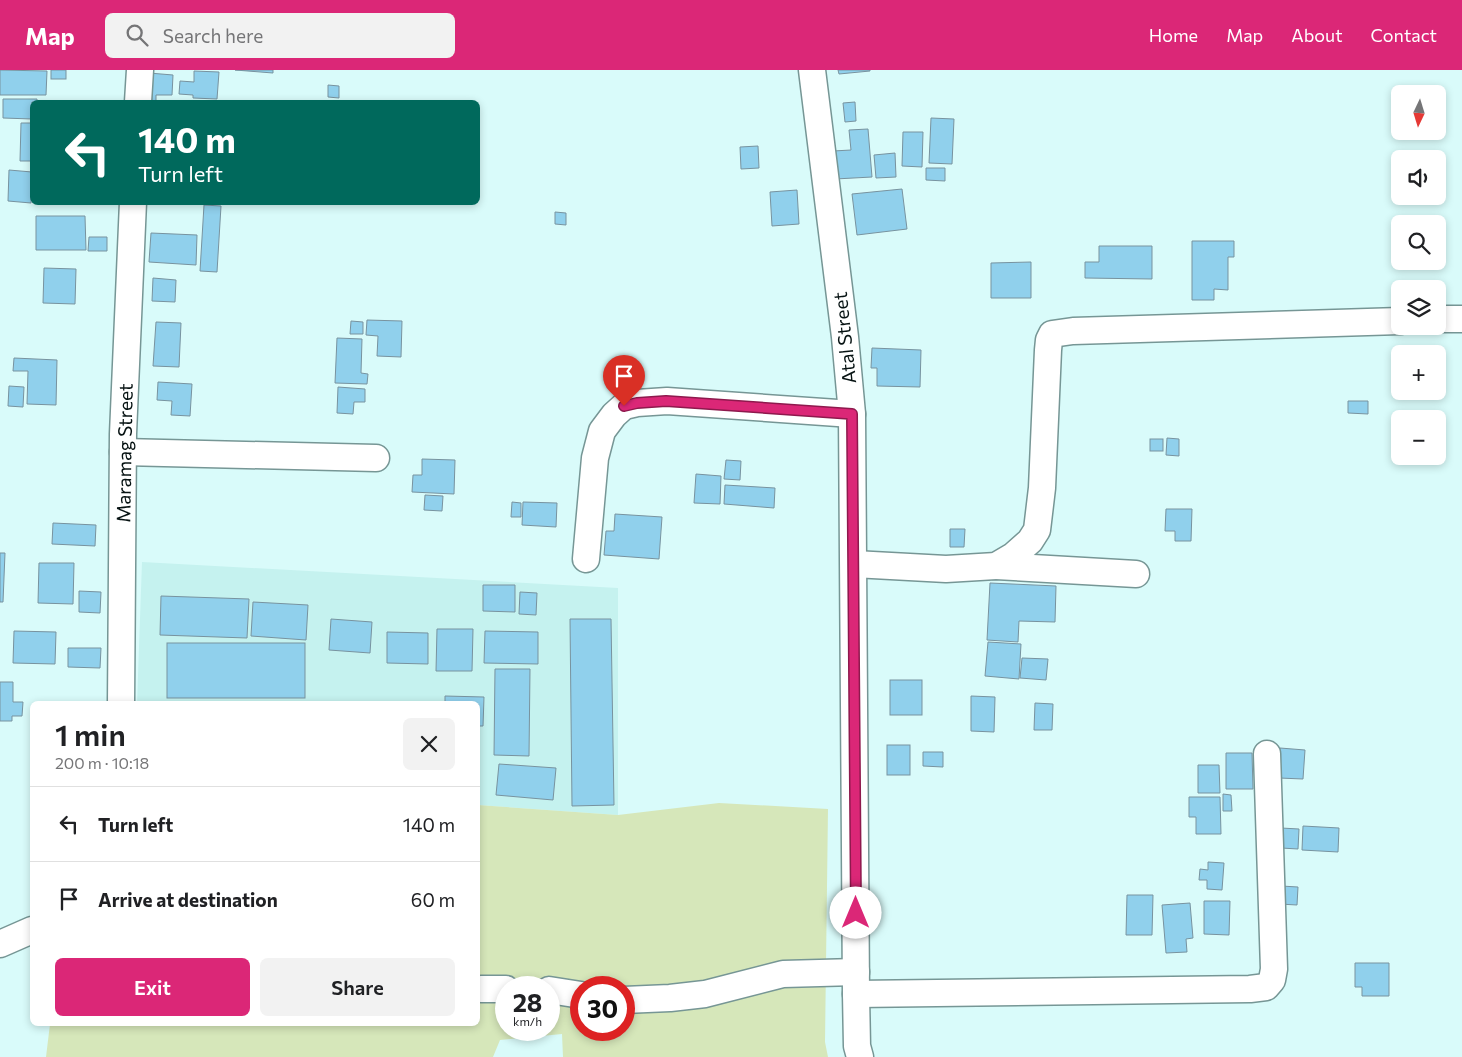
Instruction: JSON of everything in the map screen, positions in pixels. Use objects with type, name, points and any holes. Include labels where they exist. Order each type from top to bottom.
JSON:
[{"type":"street","points":[[138,100],[140,70]]},
{"type":"street","name":"Atal Street","points":[[812,70],[845,337],[852,414],[856,983],[857,1046],[860,1057]]},
{"type":"street","name":"Maramag Street","points":[[121,701],[123,452],[133,205]]},
{"type":"street","points":[[1446,320],[1462,319]]},
{"type":"street","points":[[996,566],[1013,556],[1030,541],[1037,530],[1042,488],[1049,340],[1052,334],[1073,331],[1391,321]]},
{"type":"street","points":[[586,559],[595,458],[602,431],[614,415],[624,406],[666,401],[852,414]]},
{"type":"street","points":[[123,452],[376,458]]},
{"type":"street","points":[[854,564],[946,569],[996,566],[1136,574]]},
{"type":"street","points":[[635,1000],[705,994],[783,974],[856,983],[1250,989],[1266,987],[1272,980],[1274,952],[1267,754]]},
{"type":"street","points":[[0,944],[30,931]]},
{"type":"shaded area","points":[[142,562],[618,588],[618,815],[480,805],[480,701],[137,701]]},
{"type":"shaded area","points":[[719,803],[828,809],[825,1042],[828,1057],[563,1057],[562,1034],[560,1034],[560,976],[495,976],[495,1041],[500,1041],[493,1057],[46,1057],[50,1026],[480,1026],[480,805],[618,815]]},
{"type":"building","points":[[0,70],[47,71],[46,95],[0,95]]},
{"type":"building","points":[[51,70],[66,70],[66,79],[51,79]]},
{"type":"building","points":[[235,70],[273,70],[273,73]]},
{"type":"building","points":[[838,70],[870,70],[870,71],[839,74]]},
{"type":"building","points":[[194,71],[219,72],[217,99],[193,98],[193,95],[179,94],[180,81],[194,82]]},
{"type":"building","points":[[149,73],[173,75],[172,95],[156,95],[156,100],[141,100]]},
{"type":"building","points":[[328,85],[339,86],[339,98],[328,97]]},
{"type":"building","points":[[3,99],[37,99],[30,100],[30,119],[3,118]]},
{"type":"building","points":[[855,102],[856,121],[845,122],[843,103]]},
{"type":"building","points":[[931,118],[954,119],[952,164],[929,163]]},
{"type":"building","points":[[21,123],[30,123],[30,161],[20,161]]},
{"type":"building","points":[[868,129],[872,177],[835,179],[833,151],[851,150],[849,130]]},
{"type":"building","points":[[903,132],[923,132],[922,167],[902,166]]},
{"type":"building","points":[[758,146],[759,168],[741,169],[740,147]]},
{"type":"building","points":[[895,153],[896,177],[876,178],[874,155]]},
{"type":"building","points":[[926,168],[945,168],[945,181],[926,180]]},
{"type":"building","points":[[9,170],[30,172],[30,203],[8,201]]},
{"type":"building","points":[[902,189],[907,229],[857,235],[852,194]]},
{"type":"building","points":[[797,190],[799,224],[772,226],[770,192]]},
{"type":"building","points":[[204,205],[221,206],[217,272],[200,271]]},
{"type":"building","points":[[555,212],[566,213],[566,225],[555,224]]},
{"type":"building","points":[[36,216],[85,216],[86,250],[36,250]]},
{"type":"building","points":[[151,233],[197,235],[196,265],[149,262]]},
{"type":"building","points":[[89,237],[107,237],[107,251],[88,251]]},
{"type":"building","points":[[1192,241],[1234,241],[1234,257],[1228,257],[1228,290],[1214,289],[1214,300],[1192,300]]},
{"type":"building","points":[[1099,246],[1152,246],[1152,279],[1085,278],[1085,262],[1099,262]]},
{"type":"building","points":[[1031,262],[1031,298],[991,298],[991,263]]},
{"type":"building","points":[[44,268],[76,269],[75,304],[43,303]]},
{"type":"building","points":[[153,278],[176,280],[175,302],[152,301]]},
{"type":"building","points":[[367,320],[402,321],[401,357],[377,356],[378,336],[366,335]]},
{"type":"building","points":[[351,321],[363,322],[363,334],[350,334]]},
{"type":"building","points":[[156,322],[181,323],[179,367],[153,366]]},
{"type":"building","points":[[337,338],[362,339],[361,373],[368,374],[367,384],[335,383]]},
{"type":"building","points":[[872,348],[921,350],[920,387],[877,386],[877,368],[871,368]]},
{"type":"building","points":[[14,358],[57,360],[56,405],[27,404],[28,371],[13,371]]},
{"type":"building","points":[[158,382],[192,384],[190,416],[171,415],[172,401],[157,400]]},
{"type":"building","points":[[9,386],[24,387],[23,407],[8,406]]},
{"type":"building","points":[[338,387],[365,389],[365,402],[354,402],[353,414],[337,413]]},
{"type":"building","points":[[1348,401],[1368,401],[1368,414],[1348,413]]},
{"type":"building","points":[[1167,438],[1179,439],[1179,456],[1166,455]]},
{"type":"building","points":[[1150,439],[1163,439],[1163,451],[1150,451]]},
{"type":"building","points":[[422,459],[455,460],[454,494],[412,492],[413,475],[422,475]]},
{"type":"building","points":[[726,460],[741,461],[740,480],[724,479]]},
{"type":"building","points":[[696,474],[721,476],[720,504],[694,503]]},
{"type":"building","points":[[725,485],[775,488],[774,508],[724,504]]},
{"type":"building","points":[[425,495],[443,496],[442,511],[424,510]]},
{"type":"building","points":[[512,502],[521,503],[521,517],[511,517]]},
{"type":"building","points":[[523,502],[557,503],[556,527],[522,525]]},
{"type":"building","points":[[1166,509],[1192,509],[1191,541],[1175,541],[1175,531],[1165,531]]},
{"type":"building","points":[[615,514],[662,517],[659,559],[604,555],[606,531],[614,531]]},
{"type":"building","points":[[53,523],[96,525],[95,546],[52,544]]},
{"type":"building","points":[[950,529],[965,529],[964,547],[950,547]]},
{"type":"building","points":[[0,553],[5,553],[3,602],[0,602]]},
{"type":"building","points":[[39,563],[74,563],[73,604],[38,603]]},
{"type":"building","points":[[990,583],[1056,586],[1055,622],[1019,621],[1018,642],[987,640]]},
{"type":"building","points":[[483,585],[515,585],[515,612],[483,611]]},
{"type":"building","points":[[79,591],[101,592],[100,613],[79,612]]},
{"type":"building","points":[[520,592],[537,593],[536,615],[519,614]]},
{"type":"building","points":[[161,596],[249,599],[247,638],[160,635]]},
{"type":"building","points":[[253,602],[308,605],[306,640],[251,636]]},
{"type":"building","points":[[331,619],[372,622],[370,653],[329,650]]},
{"type":"building","points":[[570,619],[611,619],[614,805],[572,806]]},
{"type":"building","points":[[437,629],[473,629],[472,671],[436,671]]},
{"type":"building","points":[[14,631],[56,632],[55,664],[13,663]]},
{"type":"building","points":[[485,631],[538,632],[538,664],[484,663]]},
{"type":"building","points":[[387,632],[428,633],[428,664],[387,663]]},
{"type":"building","points":[[988,642],[1021,644],[1019,679],[985,676]]},
{"type":"building","points":[[167,643],[305,643],[305,698],[167,698]]},
{"type":"building","points":[[68,648],[101,648],[100,668],[68,667]]},
{"type":"building","points":[[1022,658],[1048,659],[1046,680],[1020,678]]},
{"type":"building","points":[[495,669],[530,669],[529,756],[494,755]]},
{"type":"building","points":[[890,680],[922,680],[922,715],[890,715]]},
{"type":"building","points":[[0,682],[13,682],[13,702],[23,702],[22,716],[12,716],[12,721],[0,721]]},
{"type":"building","points":[[445,696],[484,697],[483,726],[480,726],[480,701],[445,701]]},
{"type":"building","points":[[971,696],[995,697],[994,732],[971,731]]},
{"type":"building","points":[[1035,703],[1053,704],[1052,730],[1034,730]]},
{"type":"building","points":[[887,745],[910,745],[910,775],[887,775]]},
{"type":"building","points":[[1280,748],[1305,750],[1303,779],[1279,778]]},
{"type":"building","points":[[923,752],[943,752],[943,767],[923,766]]},
{"type":"building","points":[[1226,753],[1252,753],[1253,789],[1226,789]]},
{"type":"building","points":[[499,764],[556,768],[553,800],[496,795]]},
{"type":"building","points":[[1198,765],[1219,765],[1220,793],[1198,793]]},
{"type":"building","points":[[1223,794],[1231,795],[1232,811],[1223,811]]},
{"type":"building","points":[[1189,797],[1220,797],[1221,834],[1196,834],[1196,817],[1189,817]]},
{"type":"building","points":[[1303,826],[1339,828],[1338,852],[1302,850]]},
{"type":"building","points":[[1281,828],[1299,829],[1298,849],[1281,848]]},
{"type":"building","points":[[1208,862],[1224,863],[1222,890],[1207,889],[1207,880],[1199,880],[1200,869],[1208,870]]},
{"type":"building","points":[[1281,886],[1298,887],[1297,905],[1279,904]]},
{"type":"building","points":[[1127,895],[1153,895],[1152,935],[1126,935]]},
{"type":"building","points":[[1204,901],[1230,901],[1229,935],[1204,934]]},
{"type":"building","points":[[1190,903],[1193,938],[1186,939],[1187,952],[1166,953],[1162,905]]},
{"type":"building","points":[[1355,963],[1389,963],[1389,996],[1362,996],[1362,987],[1355,987]]},
{"type":"route","points":[[624,406],[666,401],[852,414],[856,913]]}]
